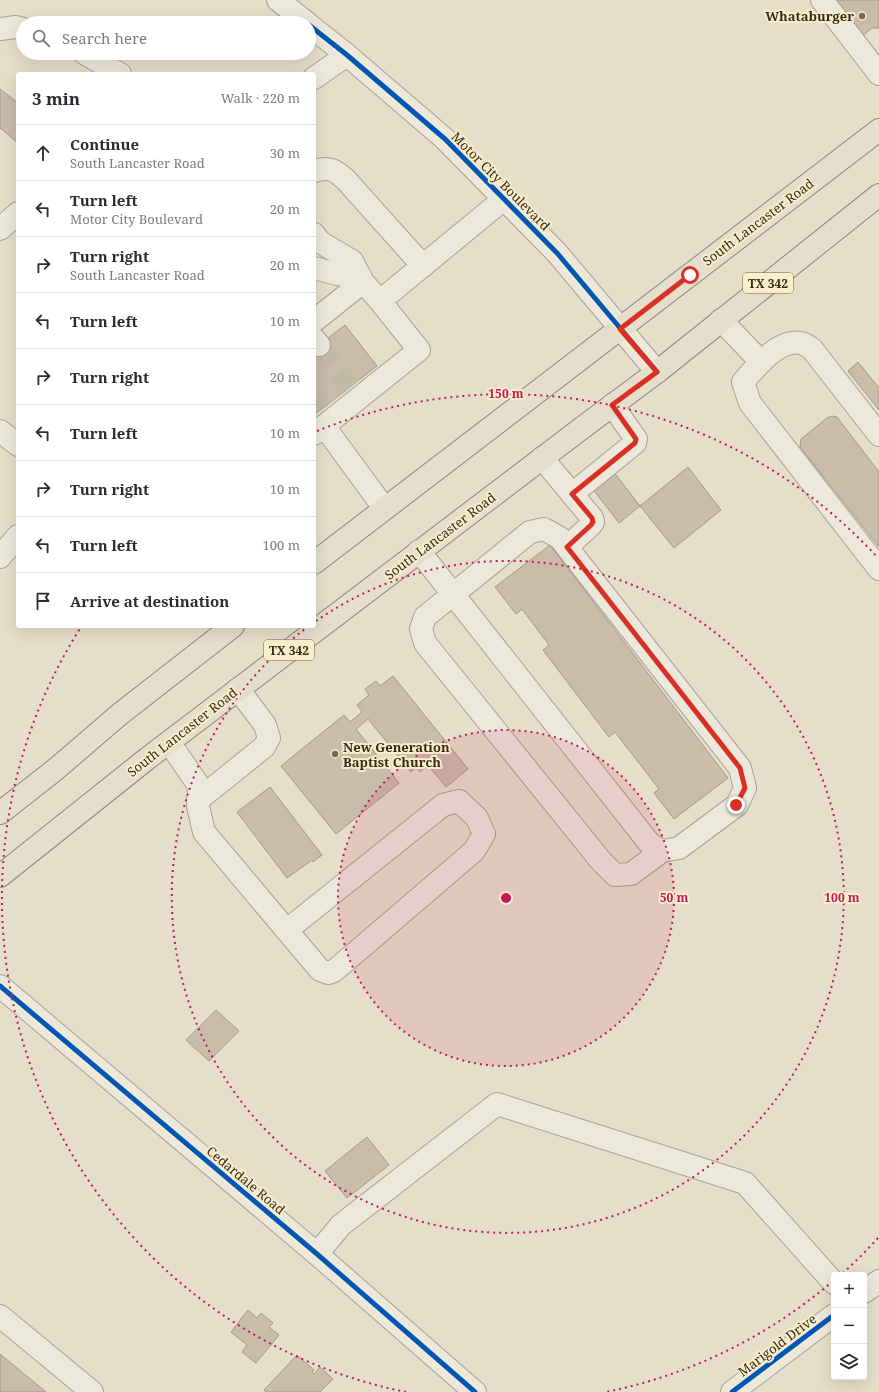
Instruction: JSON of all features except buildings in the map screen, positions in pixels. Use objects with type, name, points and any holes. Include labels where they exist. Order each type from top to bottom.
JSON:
[{"type":"main road","name":"South Lancaster Road","points":[[316,561],[879,130]]},
{"type":"main road","name":"South Lancaster Road","points":[[0,876],[238,689],[657,372],[879,195]]},
{"type":"main road","points":[[0,813],[56,769],[120,714],[230,628]]},
{"type":"street","name":"Motor City Boulevard","points":[[278,0],[298,16]]},
{"type":"street","points":[[822,0],[876,64]]},
{"type":"street","points":[[0,29],[16,27]]},
{"type":"street","name":"Motor City Boulevard","points":[[316,30],[445,139],[557,253],[657,372]]},
{"type":"street","points":[[316,77],[347,55]]},
{"type":"street","points":[[96,60],[117,72]]},
{"type":"street","points":[[316,170],[322,168],[334,170],[346,180],[423,266]]},
{"type":"street","points":[[380,302],[504,199]]},
{"type":"street","points":[[0,229],[16,215]]},
{"type":"street","points":[[316,237],[320,242],[352,261],[362,280],[419,350],[355,392],[323,422],[384,508]]},
{"type":"street","points":[[316,269],[362,280]]},
{"type":"street","points":[[316,319],[362,280]]},
{"type":"street","points":[[721,320],[761,362]]},
{"type":"street","points":[[879,435],[812,349],[802,344],[793,344],[779,348],[761,362],[743,382],[750,403],[879,569]]},
{"type":"street","points":[[572,494],[635,443],[636,439],[612,405]]},
{"type":"street","points":[[0,431],[16,443]]},
{"type":"street","points":[[542,458],[592,518],[593,522],[591,525],[567,547]]},
{"type":"street","points":[[544,529],[560,538],[567,547],[740,768],[745,788],[736,805],[679,848],[662,851],[631,874],[615,875],[600,861],[426,643],[421,629],[426,617],[530,532],[544,529]]},
{"type":"street","points":[[0,557],[16,538]]},
{"type":"street","points":[[419,552],[650,844],[662,851]]},
{"type":"street","points":[[198,800],[264,747],[269,738],[265,725],[238,689]]},
{"type":"street","points":[[169,742],[199,786],[198,806],[204,832],[286,930],[320,970],[328,973],[334,971],[474,851],[484,834],[477,818],[458,801],[443,805],[286,930]]},
{"type":"street","name":"Cedardale Road","points":[[0,986],[317,1254],[475,1392]]},
{"type":"street","points":[[317,1254],[340,1224],[498,1104],[745,1183],[831,1279]]},
{"type":"street","points":[[867,1290],[879,1281]]},
{"type":"street","points":[[0,1316],[92,1392]]},
{"type":"street","name":"Marigold Drive","points":[[732,1392],[831,1317]]},
{"type":"tunnel","points":[[319,345],[350,387]]},
{"type":"tunnel","points":[[316,400],[322,408]]},
{"type":"cycle path","points":[[316,31],[347,55],[445,139],[557,253],[657,372]]},
{"type":"cycle path","points":[[0,986],[317,1254],[475,1392]]},
{"type":"cycle path","points":[[732,1392],[831,1317]]},
{"type":"place","name":"Whataburger","points":[[862,16]]},
{"type":"place","name":"New Generation Baptist Church","points":[[335,754]]},
{"type":"route","points":[[690,275],[620,329],[657,372],[612,405],[636,439],[635,443],[572,494],[592,518],[593,522],[567,547],[740,768],[745,788],[736,805]]}]
